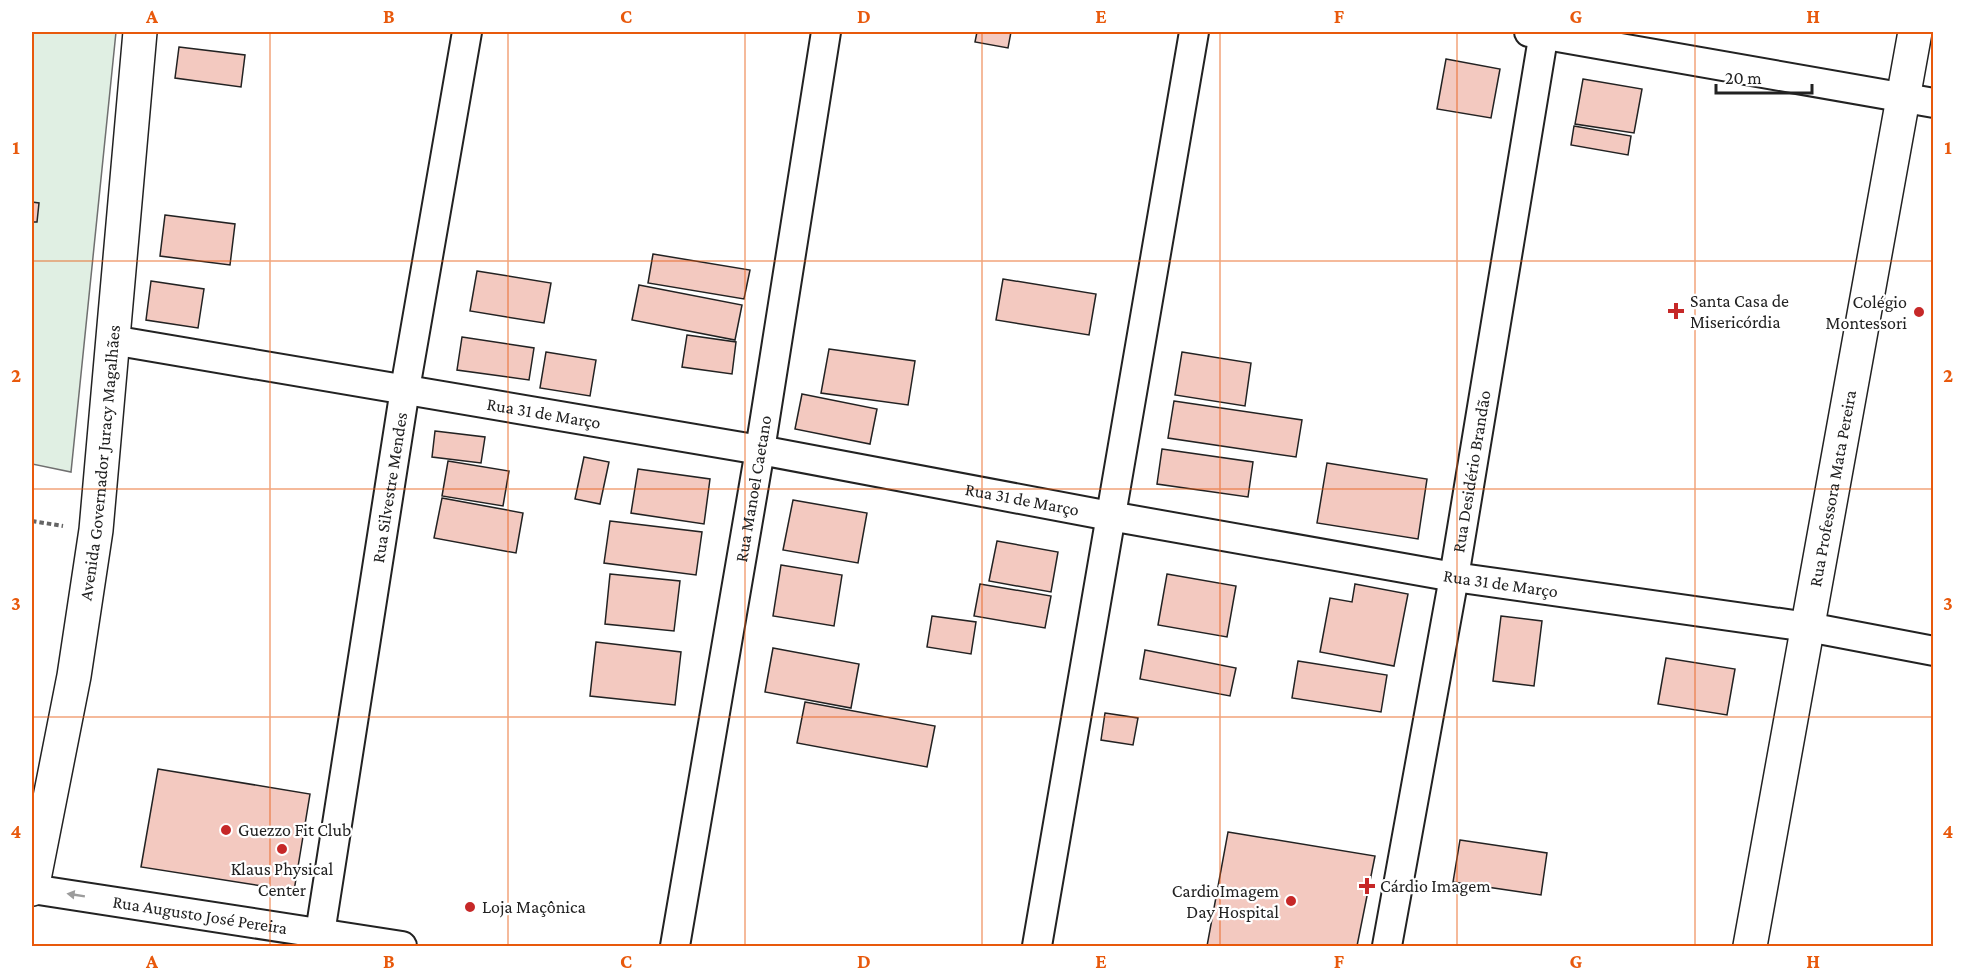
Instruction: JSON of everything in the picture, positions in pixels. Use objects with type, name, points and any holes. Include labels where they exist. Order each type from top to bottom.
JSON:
[{"type":"street","name":"Avenida Governador Juracy Magalhães","points":[[32,889],[76,665],[96,530],[140,32]]},
{"type":"street","name":"Rua Silvestre Mendes","points":[[319,940],[405,389],[467,32]]},
{"type":"street","name":"Rua Manoel Caetano","points":[[675,946],[760,450],[826,32]]},
{"type":"street","points":[[1037,946],[1194,32]]},
{"type":"street","points":[[1539,32],[1919,100]]},
{"type":"street","name":"Rua Desidério Brandão","points":[[1387,946],[1454,577],[1539,32]]},
{"type":"street","name":"Rua Professora Mata Pereira","points":[[1750,946],[1808,627],[1919,100],[1915,32]]},
{"type":"street","name":"Rua 31 de Março","points":[[112,340],[760,450],[1110,516],[1454,577],[1808,627],[1934,651]]},
{"type":"street","name":"Rua Augusto José Pereira","points":[[32,889],[319,940],[402,946]]},
{"type":"green space","points":[[32,32],[116,32],[71,472],[32,464]]},
{"type":"building","points":[[977,32],[1011,32],[1008,48],[975,42]]},
{"type":"building","points":[[179,47],[245,55],[241,87],[175,78]]},
{"type":"building","points":[[1446,59],[1500,69],[1491,118],[1437,109]]},
{"type":"building","points":[[1583,79],[1642,89],[1634,133],[1575,124]]},
{"type":"building","points":[[1574,126],[1631,136],[1628,155],[1571,145]]},
{"type":"building","points":[[32,202],[39,203],[37,222],[32,222]]},
{"type":"building","points":[[165,215],[235,224],[230,265],[160,256]]},
{"type":"building","points":[[653,254],[750,270],[744,299],[648,283]]},
{"type":"building","points":[[477,271],[551,283],[544,323],[470,311]]},
{"type":"building","points":[[1003,279],[1096,294],[1089,335],[996,320]]},
{"type":"building","points":[[151,281],[204,289],[198,328],[146,320]]},
{"type":"building","points":[[639,285],[742,305],[735,340],[632,320]]},
{"type":"building","points":[[687,335],[736,342],[732,374],[682,367]]},
{"type":"building","points":[[462,337],[534,348],[529,380],[457,370]]},
{"type":"building","points":[[829,349],[915,361],[908,405],[821,393]]},
{"type":"building","points":[[546,352],[596,360],[590,396],[540,388]]},
{"type":"building","points":[[1182,352],[1251,363],[1245,406],[1175,395]]},
{"type":"building","points":[[802,394],[877,409],[870,444],[795,429]]},
{"type":"building","points":[[1174,401],[1302,420],[1296,457],[1168,438]]},
{"type":"building","points":[[435,431],[485,437],[481,463],[432,457]]},
{"type":"building","points":[[1162,449],[1253,462],[1248,497],[1157,484]]},
{"type":"building","points":[[584,457],[609,462],[600,504],[575,499]]},
{"type":"building","points":[[448,461],[509,471],[503,506],[442,496]]},
{"type":"building","points":[[1327,463],[1427,479],[1418,539],[1317,523]]},
{"type":"building","points":[[638,469],[710,479],[704,524],[631,513]]},
{"type":"building","points":[[442,498],[523,513],[516,553],[434,538]]},
{"type":"building","points":[[793,500],[867,513],[858,563],[783,550]]},
{"type":"building","points":[[610,521],[702,532],[696,575],[604,563]]},
{"type":"building","points":[[997,541],[1058,552],[1051,592],[989,581]]},
{"type":"building","points":[[781,565],[842,575],[834,626],[773,616]]},
{"type":"building","points":[[610,574],[680,581],[674,631],[605,624]]},
{"type":"building","points":[[1167,574],[1236,586],[1227,637],[1158,625]]},
{"type":"building","points":[[980,584],[1051,596],[1045,628],[974,616]]},
{"type":"building","points":[[1355,584],[1408,594],[1394,666],[1320,652],[1330,598],[1352,602]]},
{"type":"building","points":[[932,616],[976,622],[971,654],[927,647]]},
{"type":"building","points":[[1501,616],[1542,621],[1534,686],[1493,681]]},
{"type":"building","points":[[596,642],[681,652],[675,705],[590,696]]},
{"type":"building","points":[[773,648],[859,664],[851,708],[765,692]]},
{"type":"building","points":[[1145,650],[1236,668],[1230,696],[1140,679]]},
{"type":"building","points":[[1666,658],[1735,669],[1727,715],[1658,704]]},
{"type":"building","points":[[1298,661],[1387,675],[1381,712],[1292,698]]},
{"type":"building","points":[[805,702],[935,726],[927,767],[797,743]]},
{"type":"building","points":[[1105,713],[1138,718],[1133,745],[1101,740]]},
{"type":"building","name":"Guezzo Fit Club","points":[[158,769],[310,794],[294,891],[141,867]]},
{"type":"building","name":"CardioImagem Day Hospital","points":[[1228,832],[1375,856],[1357,946],[1207,946]]},
{"type":"building","points":[[1460,840],[1547,853],[1541,895],[1453,882]]},
{"type":"place","name":"Santa Casa de Misericórdia","points":[[1676,311]]},
{"type":"place","name":"Colégio Montessori","points":[[1919,312]]},
{"type":"place","name":"Guezzo Fit Club","points":[[226,830]]},
{"type":"place","name":"Klaus Physical Center","points":[[282,849]]},
{"type":"place","name":"Cárdio Imagem","points":[[1367,886]]},
{"type":"place","name":"CardioImagem Day Hospital","points":[[1291,901]]},
{"type":"place","name":"Loja Maçônica","points":[[470,907]]}]
